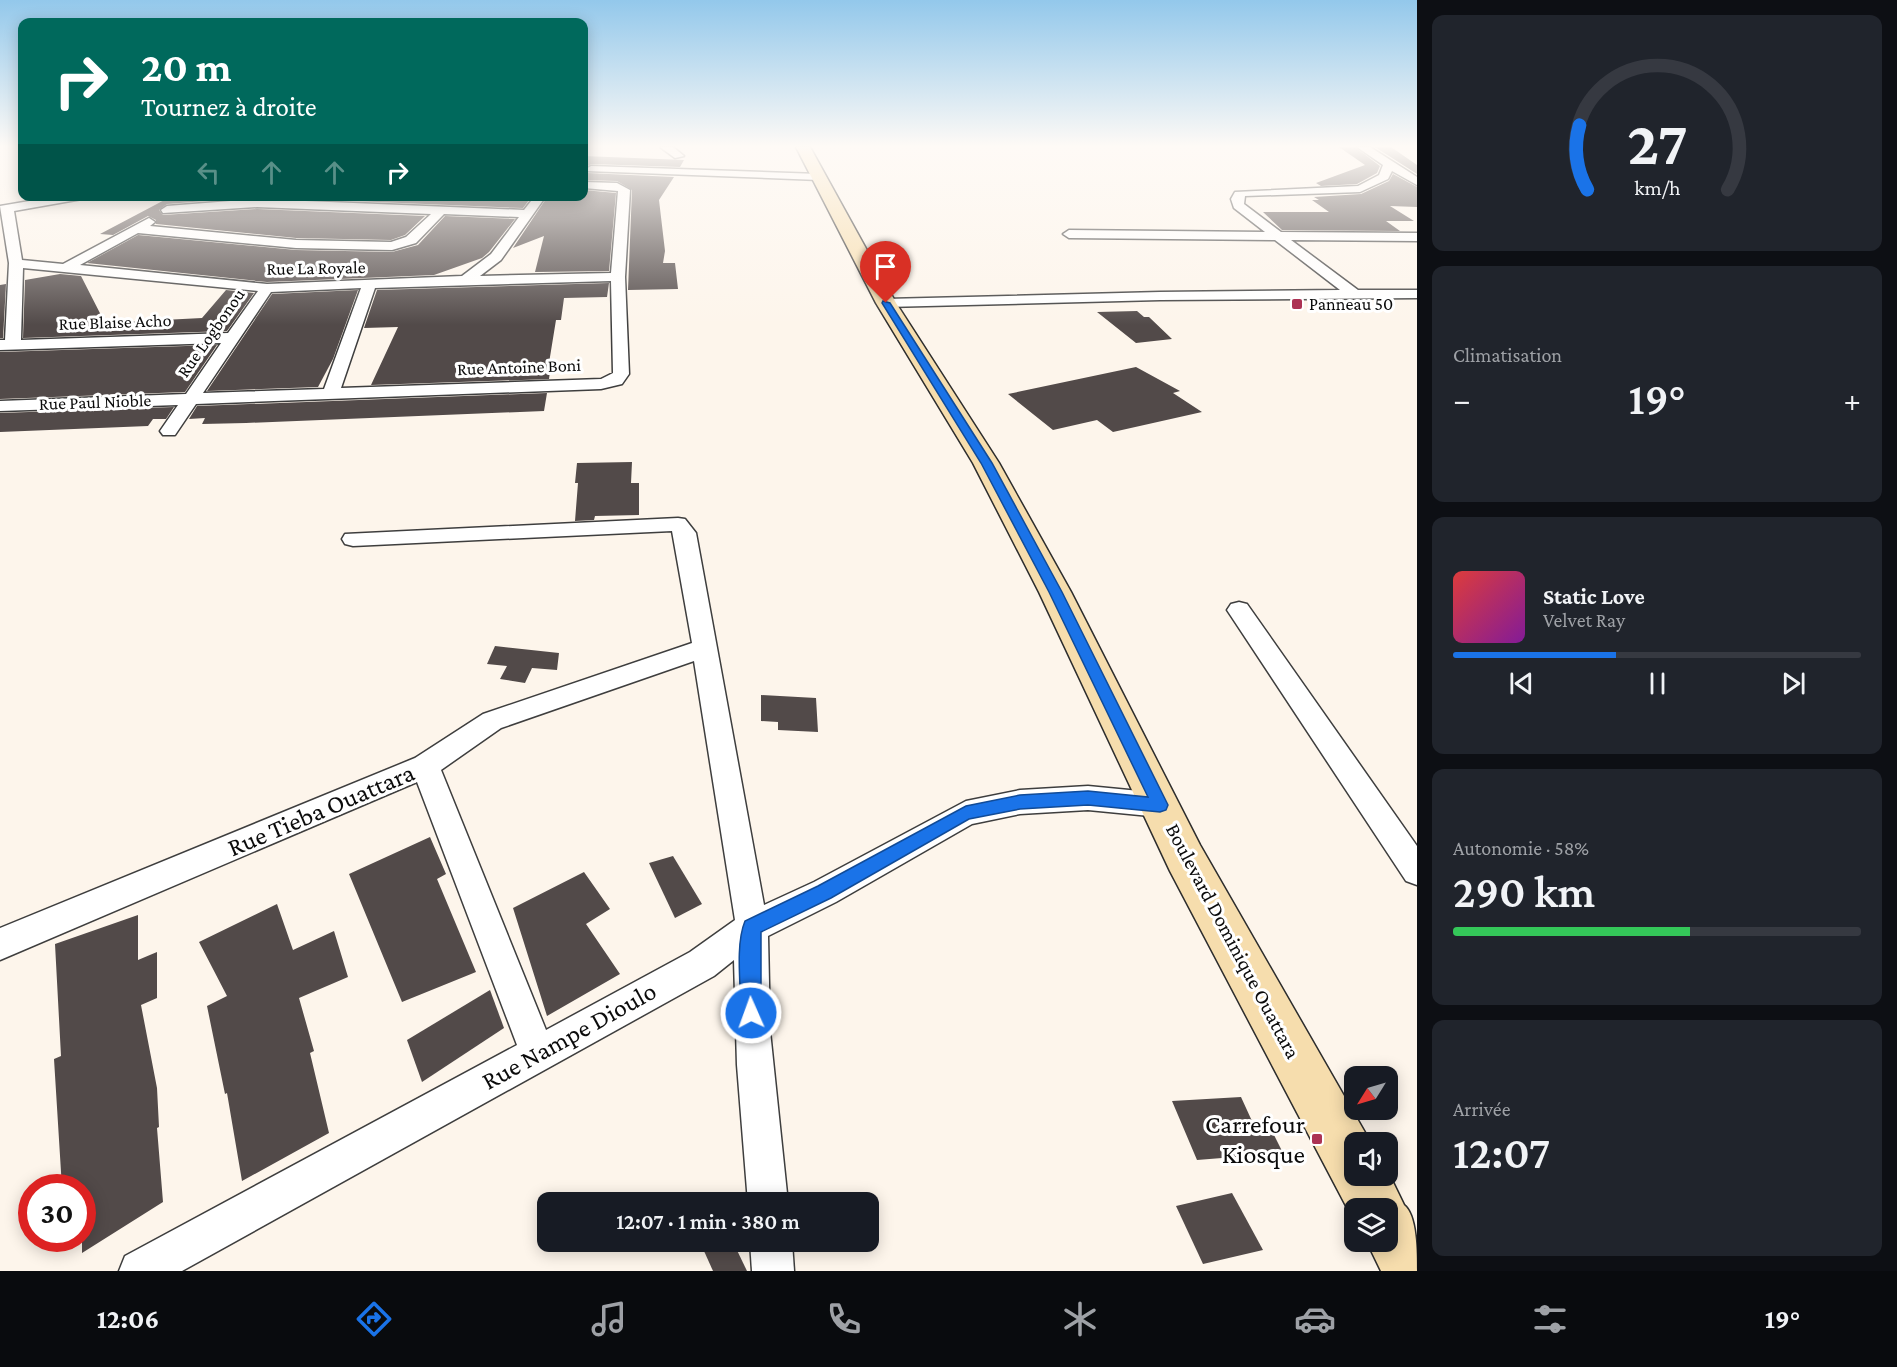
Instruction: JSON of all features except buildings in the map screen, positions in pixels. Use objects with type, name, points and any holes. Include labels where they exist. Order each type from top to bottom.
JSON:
[{"type":"street","points":[[6,345],[16,263],[4,209],[20,206]]},
{"type":"street","points":[[65,268],[167,210],[214,206]]},
{"type":"street","points":[[344,206],[529,214]]},
{"type":"street","points":[[465,280],[496,257],[534,206]]},
{"type":"street","name":"Rue Antoine Boni","points":[[189,399],[601,384],[616,380],[621,374],[618,277],[623,206]]},
{"type":"street","name":"Boulevard Dominique Ouattara","points":[[835,206],[886,303],[986,463],[1055,592],[1185,858],[1344,1148]]},
{"type":"street","points":[[1240,206],[1354,294]]},
{"type":"street","points":[[137,229],[296,244],[392,246],[411,240],[441,210]]},
{"type":"street","points":[[1069,234],[1417,237]]},
{"type":"street","name":"Rue La Royale","points":[[16,263],[267,288],[618,277]]},
{"type":"street","points":[[331,394],[369,285]]},
{"type":"street","name":"Rue Logbonou","points":[[169,431],[267,288]]},
{"type":"street","points":[[886,303],[1160,296],[1417,294]]},
{"type":"street","name":"Rue Blaise Acho","points":[[6,345],[231,338]]},
{"type":"street","name":"Rue Paul Nioble","points":[[0,406],[189,399]]},
{"type":"street","points":[[353,539],[678,524],[685,533],[752,927],[751,1013],[767,1192]]},
{"type":"street","points":[[1239,610],[1417,871]]},
{"type":"street","points":[[425,766],[492,721],[705,648]]},
{"type":"street","name":"Rue Tieba Ouattara","points":[[0,944],[425,766],[538,1053]]},
{"type":"street","name":"Rue Nampe Dioulo","points":[[140,1271],[702,964],[752,927],[825,892],[966,813],[1020,802],[1088,798],[1160,805]]},
{"type":"street","points":[[1398,1245],[1412,1271]]},
{"type":"street","points":[[772,1252],[773,1271]]},
{"type":"place","name":"Panneau 50","points":[[1297,304]]},
{"type":"place","name":"Carrefour Kiosque","points":[[1317,1139]]},
{"type":"route","points":[[751,1013],[752,927],[825,892],[966,813],[1020,802],[1088,798],[1160,805],[1055,592],[986,463],[886,303]]}]
